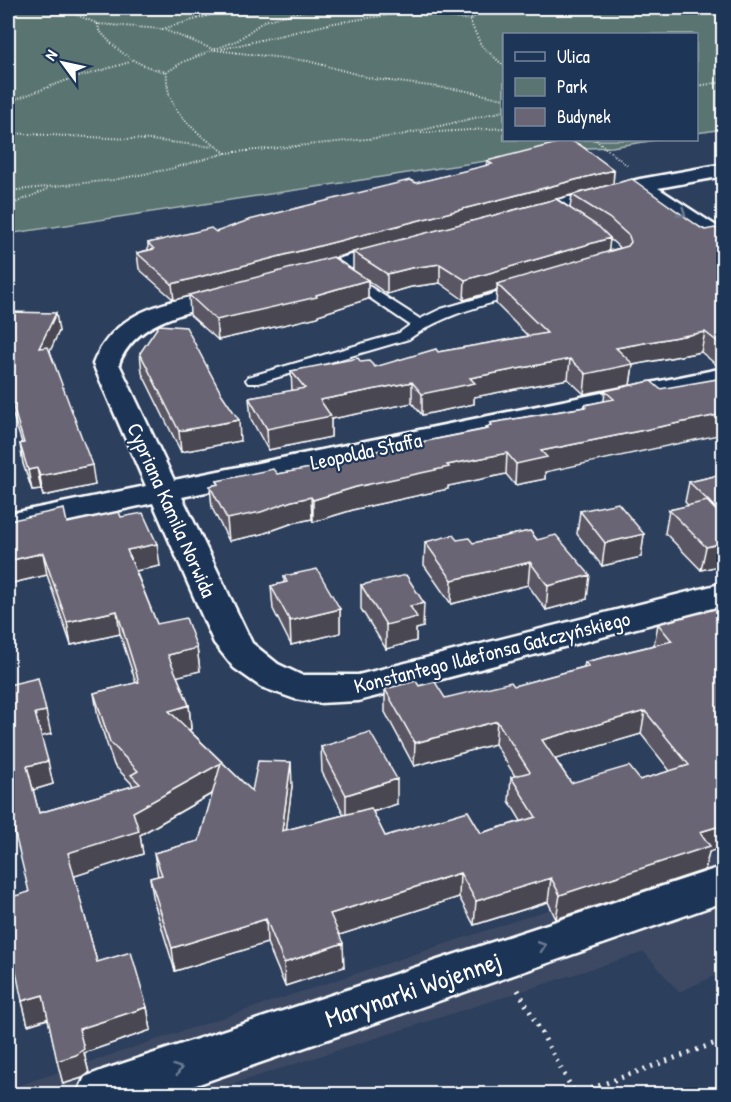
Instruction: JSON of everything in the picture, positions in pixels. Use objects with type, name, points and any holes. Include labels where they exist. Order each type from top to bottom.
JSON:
[{"type":"street","points":[[505,220],[560,213],[637,178],[723,170]]},
{"type":"street","points":[[637,178],[723,242]]},
{"type":"street","points":[[276,282],[413,245]]},
{"type":"street","name":"Cypriana Kamila Norwida","points":[[253,289],[141,321],[116,340],[109,351],[106,364],[232,643],[243,657],[261,670]]},
{"type":"street","name":"Leopolda Staffa","points":[[8,524],[723,376]]},
{"type":"street","name":"Konstantego Ildefonsa Gałczyńskiego","points":[[261,670],[278,680],[307,689],[358,688],[723,594]]},
{"type":"street","name":"Marynarki Wojennej","points":[[103,1095],[723,884]]},
{"type":"lane","points":[[333,267],[419,325]]},
{"type":"lane","points":[[253,380],[404,336],[419,325],[446,312],[528,288]]},
{"type":"path","points":[[61,8],[98,24],[162,29],[215,50],[309,61],[374,79],[462,90],[503,99]]},
{"type":"path","points":[[162,29],[235,8]]},
{"type":"path","points":[[226,153],[197,134],[179,114],[167,87],[165,78],[167,72],[183,62],[238,40],[264,21],[313,8]]},
{"type":"path","points":[[215,50],[334,23],[437,8]]},
{"type":"path","points":[[406,12],[471,20],[483,8]]},
{"type":"path","points":[[471,20],[482,45],[503,65]]},
{"type":"path","points":[[98,24],[99,30],[130,62],[167,72]]},
{"type":"path","points":[[8,102],[130,62]]},
{"type":"path","points":[[698,86],[723,82]]},
{"type":"path","points":[[8,191],[104,182],[162,171],[226,153],[368,141],[414,133],[503,111]]},
{"type":"path","points":[[414,133],[503,128]]},
{"type":"path","points":[[8,133],[151,140],[215,147]]},
{"type":"path","points":[[597,141],[637,178]]},
{"type":"path","points":[[8,206],[51,188]]},
{"type":"path","points":[[500,960],[575,1095],[723,1040]]},
{"type":"shaded area","points":[[723,852],[723,972],[679,992],[644,952],[201,1094],[8,1094],[8,1089]]},
{"type":"green space","points":[[8,8],[723,8],[723,129],[698,133],[698,33],[503,33],[503,141],[650,141],[612,147],[564,149],[8,234]]},
{"type":"building","points":[[571,141],[614,170],[172,284],[137,253],[154,249],[148,243],[211,228],[216,232],[249,220],[410,180],[416,183],[492,164],[487,161]]},
{"type":"building","points":[[632,179],[701,228],[705,230],[715,228],[723,232],[723,346],[705,332],[616,348],[633,364],[586,374],[570,359],[470,378],[475,383],[422,394],[412,382],[320,400],[331,416],[267,429],[249,398],[305,388],[291,371],[358,358],[361,362],[369,361],[375,367],[436,349],[438,352],[547,333],[497,284],[628,246],[631,242],[629,236],[609,218],[572,195]]},
{"type":"building","points":[[556,199],[599,227],[610,238],[465,280],[440,264],[387,274],[353,252]]},
{"type":"building","points":[[333,257],[368,280],[316,295],[317,297],[216,320],[189,295]]},
{"type":"building","points":[[8,312],[56,313],[39,348],[48,347],[92,465],[40,476],[37,468],[28,470],[20,444],[24,443],[8,390]]},
{"type":"building","points":[[159,325],[186,327],[221,393],[239,420],[179,431],[140,353]]},
{"type":"building","points":[[723,378],[723,414],[541,451],[547,457],[516,464],[507,453],[356,487],[313,500],[311,497],[292,501],[261,512],[227,519],[210,486],[219,484],[217,481],[273,469],[277,474],[339,463],[336,459],[488,429],[486,427],[492,425],[490,423],[586,407],[585,405],[614,399],[605,391],[651,381],[660,389]]},
{"type":"building","points":[[723,474],[723,515],[689,482]]},
{"type":"building","points":[[707,501],[723,518],[723,543],[706,547],[669,510]]},
{"type":"building","points":[[618,503],[644,534],[605,543],[580,511]]},
{"type":"building","points":[[64,509],[67,523],[119,512],[121,517],[143,513],[157,544],[127,550],[157,624],[186,618],[197,648],[168,655],[189,705],[169,711],[252,791],[258,761],[291,762],[282,831],[371,808],[385,836],[468,811],[481,833],[536,817],[511,777],[530,772],[497,721],[415,743],[385,689],[416,681],[419,686],[435,682],[445,698],[511,682],[514,686],[588,666],[585,662],[672,641],[658,624],[723,607],[723,825],[700,832],[710,846],[560,895],[551,878],[476,901],[460,873],[330,914],[343,943],[284,963],[266,919],[172,948],[150,878],[162,875],[154,853],[199,841],[221,763],[133,812],[139,831],[68,853],[97,962],[131,952],[147,1007],[79,1029],[84,1049],[76,1055],[57,1061],[43,995],[22,1001],[12,952],[8,954],[8,898],[29,892],[8,805],[8,685],[38,678],[46,711],[35,713],[48,761],[27,766],[39,813],[140,784],[131,775],[138,771],[110,742],[94,693],[139,682],[117,611],[67,622],[43,553],[8,561],[8,521]],"holes":[[[645,711],[689,765],[640,780],[629,766],[571,783],[542,740]]]},
{"type":"building","points":[[530,531],[537,540],[556,535],[590,575],[548,586],[530,562],[452,580],[425,542],[453,535],[457,540],[469,538],[473,543]]},
{"type":"building","points":[[317,569],[340,609],[290,621],[271,586],[287,582],[284,576]]},
{"type":"building","points":[[406,575],[424,603],[410,606],[417,617],[386,625],[361,585]]},
{"type":"building","points":[[370,732],[397,779],[346,795],[321,747]]}]
